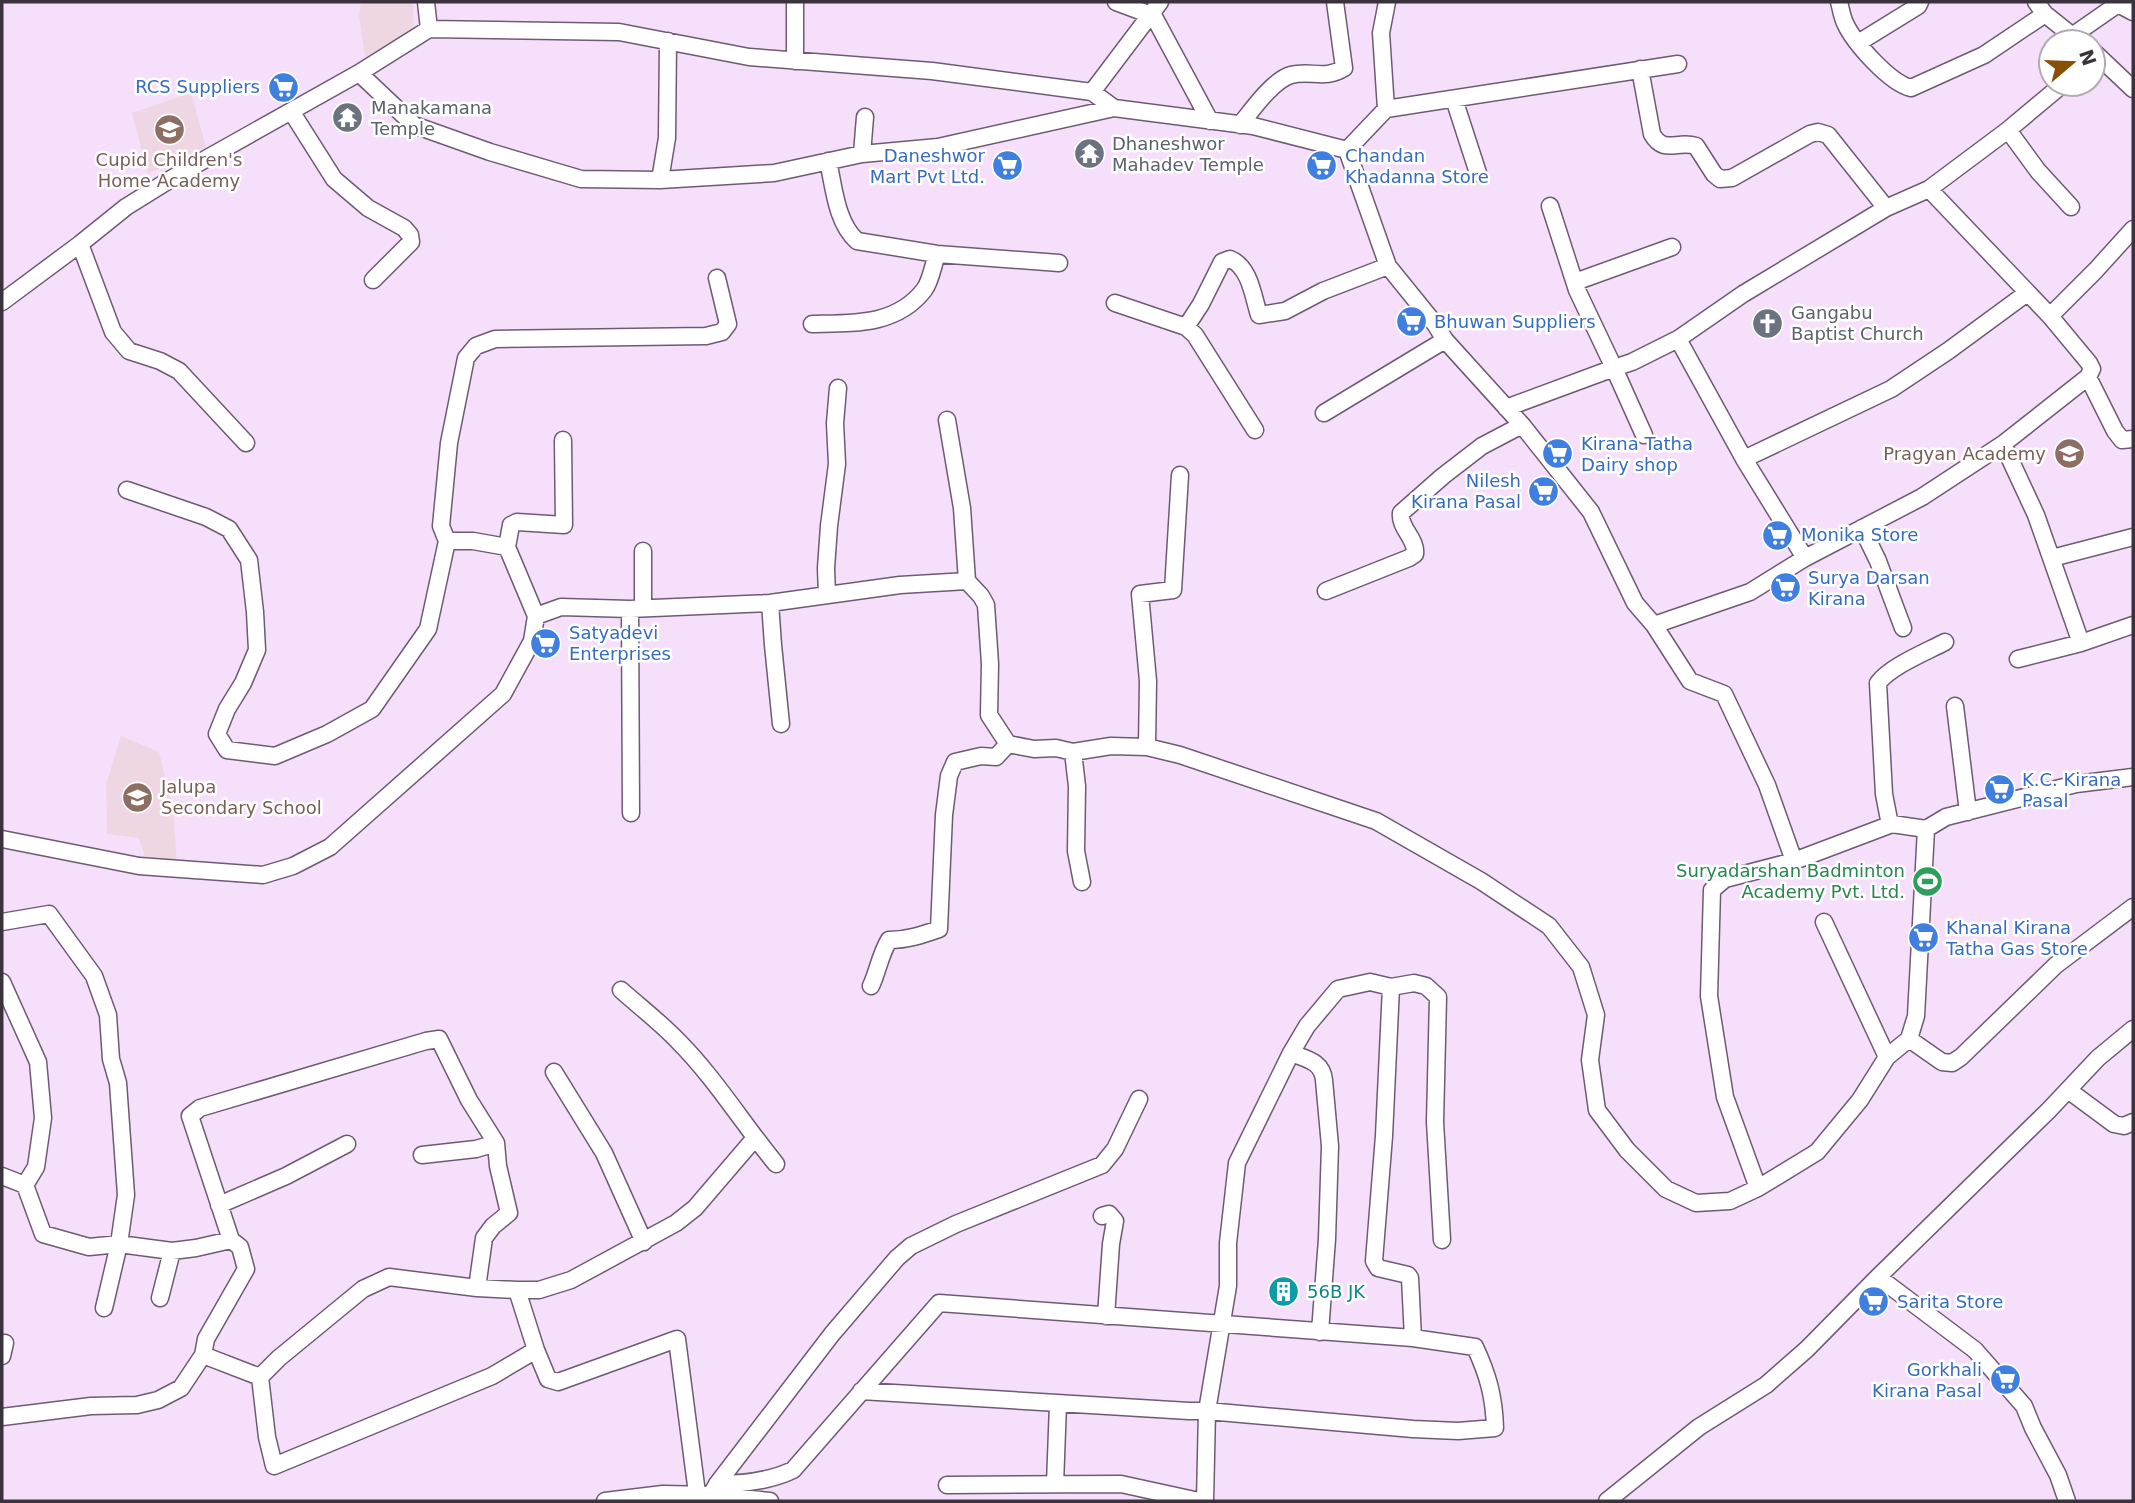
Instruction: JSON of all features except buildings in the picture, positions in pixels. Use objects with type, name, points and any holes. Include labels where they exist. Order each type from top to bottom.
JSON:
[{"type":"street","points":[[426,2],[429,29]]},
{"type":"street","points":[[794,2],[795,61]]},
{"type":"street","points":[[1116,2],[1154,10]]},
{"type":"street","points":[[1240,125],[1264,96],[1291,75],[1334,75],[1345,68],[1335,2]]},
{"type":"street","points":[[1386,109],[1381,33],[1387,2]]},
{"type":"street","points":[[1839,2],[1845,23],[1858,43],[1885,72],[1911,88],[1984,55],[2040,8],[2063,28]]},
{"type":"street","points":[[1858,43],[1919,6],[1920,2]]},
{"type":"street","points":[[2089,28],[2118,4],[2133,12]]},
{"type":"street","points":[[1092,92],[1154,10]]},
{"type":"street","points":[[1154,10],[1210,121]]},
{"type":"street","points":[[2,302],[126,207],[179,174],[359,74],[429,29],[619,32],[749,57],[932,71],[1092,92],[1114,108]]},
{"type":"street","points":[[660,180],[667,138],[668,41]]},
{"type":"street","points":[[1347,150],[1386,109],[1678,64]]},
{"type":"street","points":[[2107,66],[2133,89]]},
{"type":"street","points":[[1640,69],[1652,134],[1657,142],[1664,146],[1687,143],[1696,145],[1720,179],[1732,178],[1818,132],[1828,135],[1886,208]]},
{"type":"street","points":[[359,74],[414,125],[490,152],[581,179],[660,180],[774,173],[862,154],[938,147],[1114,108],[1240,125],[1347,150]]},
{"type":"street","points":[[1506,408],[1632,362],[1678,339],[1743,294],[1886,208],[1929,189],[2046,98]]},
{"type":"street","points":[[1454,99],[1478,173]]},
{"type":"street","points":[[291,111],[334,179],[368,208],[410,234],[411,242],[373,279]]},
{"type":"street","points":[[862,154],[865,117]]},
{"type":"street","points":[[2008,130],[2038,171],[2071,206]]},
{"type":"street","points":[[1347,150],[1388,266],[1445,340],[1522,425],[1591,512],[1635,603],[1654,625],[1690,681],[1724,694],[1767,785],[1794,862]]},
{"type":"street","points":[[828,161],[842,220],[848,233],[857,241],[937,254],[1059,263]]},
{"type":"street","points":[[1654,625],[1750,592],[1805,558],[1922,496],[2003,444],[2088,377],[2092,369],[2089,363],[2050,316],[1929,189]]},
{"type":"street","points":[[1550,206],[1575,282],[1644,435]]},
{"type":"street","points":[[2050,316],[2133,229]]},
{"type":"street","points":[[80,244],[113,332],[129,351],[160,361],[179,371],[246,443]]},
{"type":"street","points":[[1575,282],[1672,247]]},
{"type":"street","points":[[812,324],[882,320],[901,311],[925,289],[937,254]]},
{"type":"street","points":[[1186,327],[1222,262],[1230,259],[1238,262],[1247,275],[1259,315],[1285,311],[1323,291],[1388,266]]},
{"type":"street","points":[[127,490],[206,517],[229,529],[249,560],[257,650],[243,684],[216,734],[227,750],[275,756],[327,734],[372,709],[428,629],[447,541],[441,526],[449,443],[466,358],[477,346],[495,339],[706,337],[722,332],[728,324],[717,278]]},
{"type":"street","points":[[1744,459],[1891,389],[2027,293]]},
{"type":"street","points":[[1115,303],[1186,327],[1195,335],[1255,430]]},
{"type":"street","points":[[1678,339],[1744,459],[1805,558]]},
{"type":"street","points":[[1324,413],[1445,340]]},
{"type":"street","points":[[2088,377],[2122,440],[2133,439]]},
{"type":"street","points":[[827,595],[828,536],[837,464],[835,423],[838,388]]},
{"type":"street","points":[[947,420],[962,508],[967,581],[986,605],[990,664],[989,715],[1008,744],[1034,750],[1056,748],[1073,752],[1111,746],[1147,747],[1180,755],[1376,821],[1481,881],[1549,926],[1581,967],[1596,1015],[1590,1060],[1597,1110],[1627,1150],[1665,1189],[1696,1203],[1730,1201],[1758,1188],[1817,1152],[1860,1100],[1887,1056],[1909,1039],[1916,1016],[1926,829]]},
{"type":"street","points":[[1326,591],[1415,554],[1416,548],[1400,519],[1401,513],[1482,446],[1522,425]]},
{"type":"street","points":[[2,839],[139,866],[263,875],[293,866],[330,847],[503,694],[533,641],[536,616],[508,547],[511,525],[517,522],[564,525],[563,440]]},
{"type":"street","points":[[2003,444],[2036,515],[2081,643]]},
{"type":"street","points":[[1147,747],[1148,681],[1140,594],[1173,590],[1180,475]]},
{"type":"street","points":[[1862,528],[1878,561],[1903,628]]},
{"type":"street","points":[[2052,558],[2133,537]]},
{"type":"street","points":[[447,541],[473,541],[508,547]]},
{"type":"street","points":[[631,813],[636,609],[643,551]]},
{"type":"street","points":[[536,616],[561,607],[636,609],[770,603],[900,585],[967,581]]},
{"type":"street","points":[[770,603],[782,724]]},
{"type":"street","points":[[2018,659],[2081,643],[2133,625]]},
{"type":"street","points":[[1890,825],[1883,781],[1878,683],[1901,666],[1945,642]]},
{"type":"street","points":[[1955,706],[1968,811]]},
{"type":"street","points":[[871,986],[888,940],[911,938],[939,929],[944,815],[949,776],[954,762],[981,756],[996,757],[1008,744]]},
{"type":"street","points":[[1073,752],[1077,786],[1076,852],[1082,882]]},
{"type":"street","points":[[1758,1188],[1725,1097],[1709,996],[1712,890],[1725,879],[1794,862],[1890,825],[1926,829],[1946,817],[2076,784],[2133,778]]},
{"type":"street","points":[[1909,1039],[1942,1062],[1952,1063],[1971,1048],[2056,965],[2133,907]]},
{"type":"street","points":[[2,922],[49,914],[94,976],[108,1015],[111,1059],[118,1083],[126,1195],[119,1244],[104,1308]]},
{"type":"street","points":[[1824,922],[1887,1056]]},
{"type":"street","points":[[1205,1501],[1206,1411],[1228,1286],[1228,1243],[1237,1163],[1291,1053],[1307,1026],[1338,989],[1370,982],[1391,987],[1414,983],[1426,986],[1438,997],[1435,1122],[1442,1240]]},
{"type":"street","points":[[1391,987],[1384,1136],[1374,1261],[1378,1268],[1409,1276],[1413,1338]]},
{"type":"street","points":[[621,990],[678,1041],[716,1083],[776,1164]]},
{"type":"street","points":[[4,992],[38,1062],[43,1118],[36,1167],[25,1185]]},
{"type":"street","points":[[1607,1501],[1699,1427],[1766,1385],[1816,1341],[2098,1058],[2133,1029]]},
{"type":"street","points":[[2,1417],[158,1401],[181,1388],[202,1356],[206,1339],[246,1269],[240,1247],[232,1240],[219,1205],[190,1116],[200,1108],[425,1041],[439,1039],[469,1100],[496,1143],[498,1166],[509,1213],[493,1226],[484,1238],[477,1288]]},
{"type":"street","points":[[1291,1053],[1315,1062],[1323,1070],[1330,1146],[1320,1332]]},
{"type":"street","points":[[554,1072],[604,1153],[644,1241]]},
{"type":"street","points":[[2068,1090],[2114,1124],[2124,1126],[2133,1122]]},
{"type":"street","points":[[705,1494],[832,1334],[897,1258],[911,1247],[956,1224],[1102,1165],[1115,1149],[1139,1099]]},
{"type":"street","points":[[260,1377],[279,1358],[363,1289],[389,1277],[517,1290],[539,1290],[571,1280],[676,1223],[695,1208],[755,1138]]},
{"type":"street","points":[[422,1155],[476,1149],[496,1143]]},
{"type":"street","points":[[219,1205],[286,1176],[347,1144]]},
{"type":"street","points":[[2,1176],[25,1185],[43,1234],[89,1247],[119,1244],[172,1251],[232,1240]]},
{"type":"street","points":[[1102,1216],[1110,1214],[1115,1221],[1106,1316]]},
{"type":"street","points":[[160,1298],[172,1251]]},
{"type":"street","points":[[1878,1276],[1975,1350],[2024,1406],[2058,1475],[2067,1501]]},
{"type":"street","points":[[517,1290],[548,1379],[558,1382],[677,1339],[705,1494]]},
{"type":"street","points":[[705,1494],[793,1470],[861,1391],[939,1303],[1413,1338],[1475,1347],[1486,1371],[1494,1400],[1495,1428],[1458,1431],[1206,1411],[861,1391]]},
{"type":"street","points":[[260,1377],[267,1437],[274,1466],[492,1376],[536,1350]]},
{"type":"street","points":[[202,1356],[260,1377]]},
{"type":"street","points":[[1055,1484],[1058,1404]]},
{"type":"street","points":[[947,1485],[1121,1485],[1199,1501]]},
{"type":"street","points":[[605,1501],[663,1494],[705,1494],[770,1501]]},
{"type":"shaded area","points":[[361,2],[413,2],[414,32],[365,57],[359,16]]},
{"type":"shaded area","name":"Cupid Children's Home Academy","points":[[191,93],[206,147],[148,174],[132,113]]},
{"type":"shaded area","name":"Jalupa Secondary School","points":[[121,736],[159,752],[173,810],[177,863],[146,860],[139,838],[107,834],[106,784]]},
{"type":"place","name":"RCS Suppliers","points":[[283,87]]},
{"type":"place","name":"Manakamana Temple","points":[[348,118]]},
{"type":"place","name":"Cupid Children's Home Academy","points":[[169,130]]},
{"type":"place","name":"Dhaneshwor Mahadev Temple","points":[[1089,154]]},
{"type":"place","name":"Daneshwor Mart Pvt Ltd.","points":[[1008,166]]},
{"type":"place","name":"Chandan Khadanna Store","points":[[1322,166]]},
{"type":"place","name":"Bhuwan Suppliers","points":[[1411,322]]},
{"type":"place","name":"Gangabu Baptist Church","points":[[1768,323]]},
{"type":"place","name":"Kirana Tatha Dairy shop","points":[[1558,454]]},
{"type":"place","name":"Pragyan Academy","points":[[2069,454]]},
{"type":"place","name":"Nilesh Kirana Pasal","points":[[1544,491]]},
{"type":"place","name":"Monika Store","points":[[1778,535]]},
{"type":"place","name":"Surya Darsan Kirana","points":[[1785,588]]},
{"type":"place","name":"Satyadevi Enterprises","points":[[546,643]]},
{"type":"place","name":"K.C. Kirana Pasal","points":[[1999,790]]},
{"type":"place","name":"Jalupa Secondary School","points":[[138,797]]},
{"type":"place","name":"Suryadarshan Badminton Academy Pvt. Ltd.","points":[[1928,881]]},
{"type":"place","name":"Khanal Kirana Tatha Gas Store","points":[[1923,938]]},
{"type":"place","name":"56B JK","points":[[1284,1292]]},
{"type":"place","name":"Sarita Store","points":[[1874,1302]]},
{"type":"place","name":"Gorkhali Kirana Pasal","points":[[2005,1380]]}]
